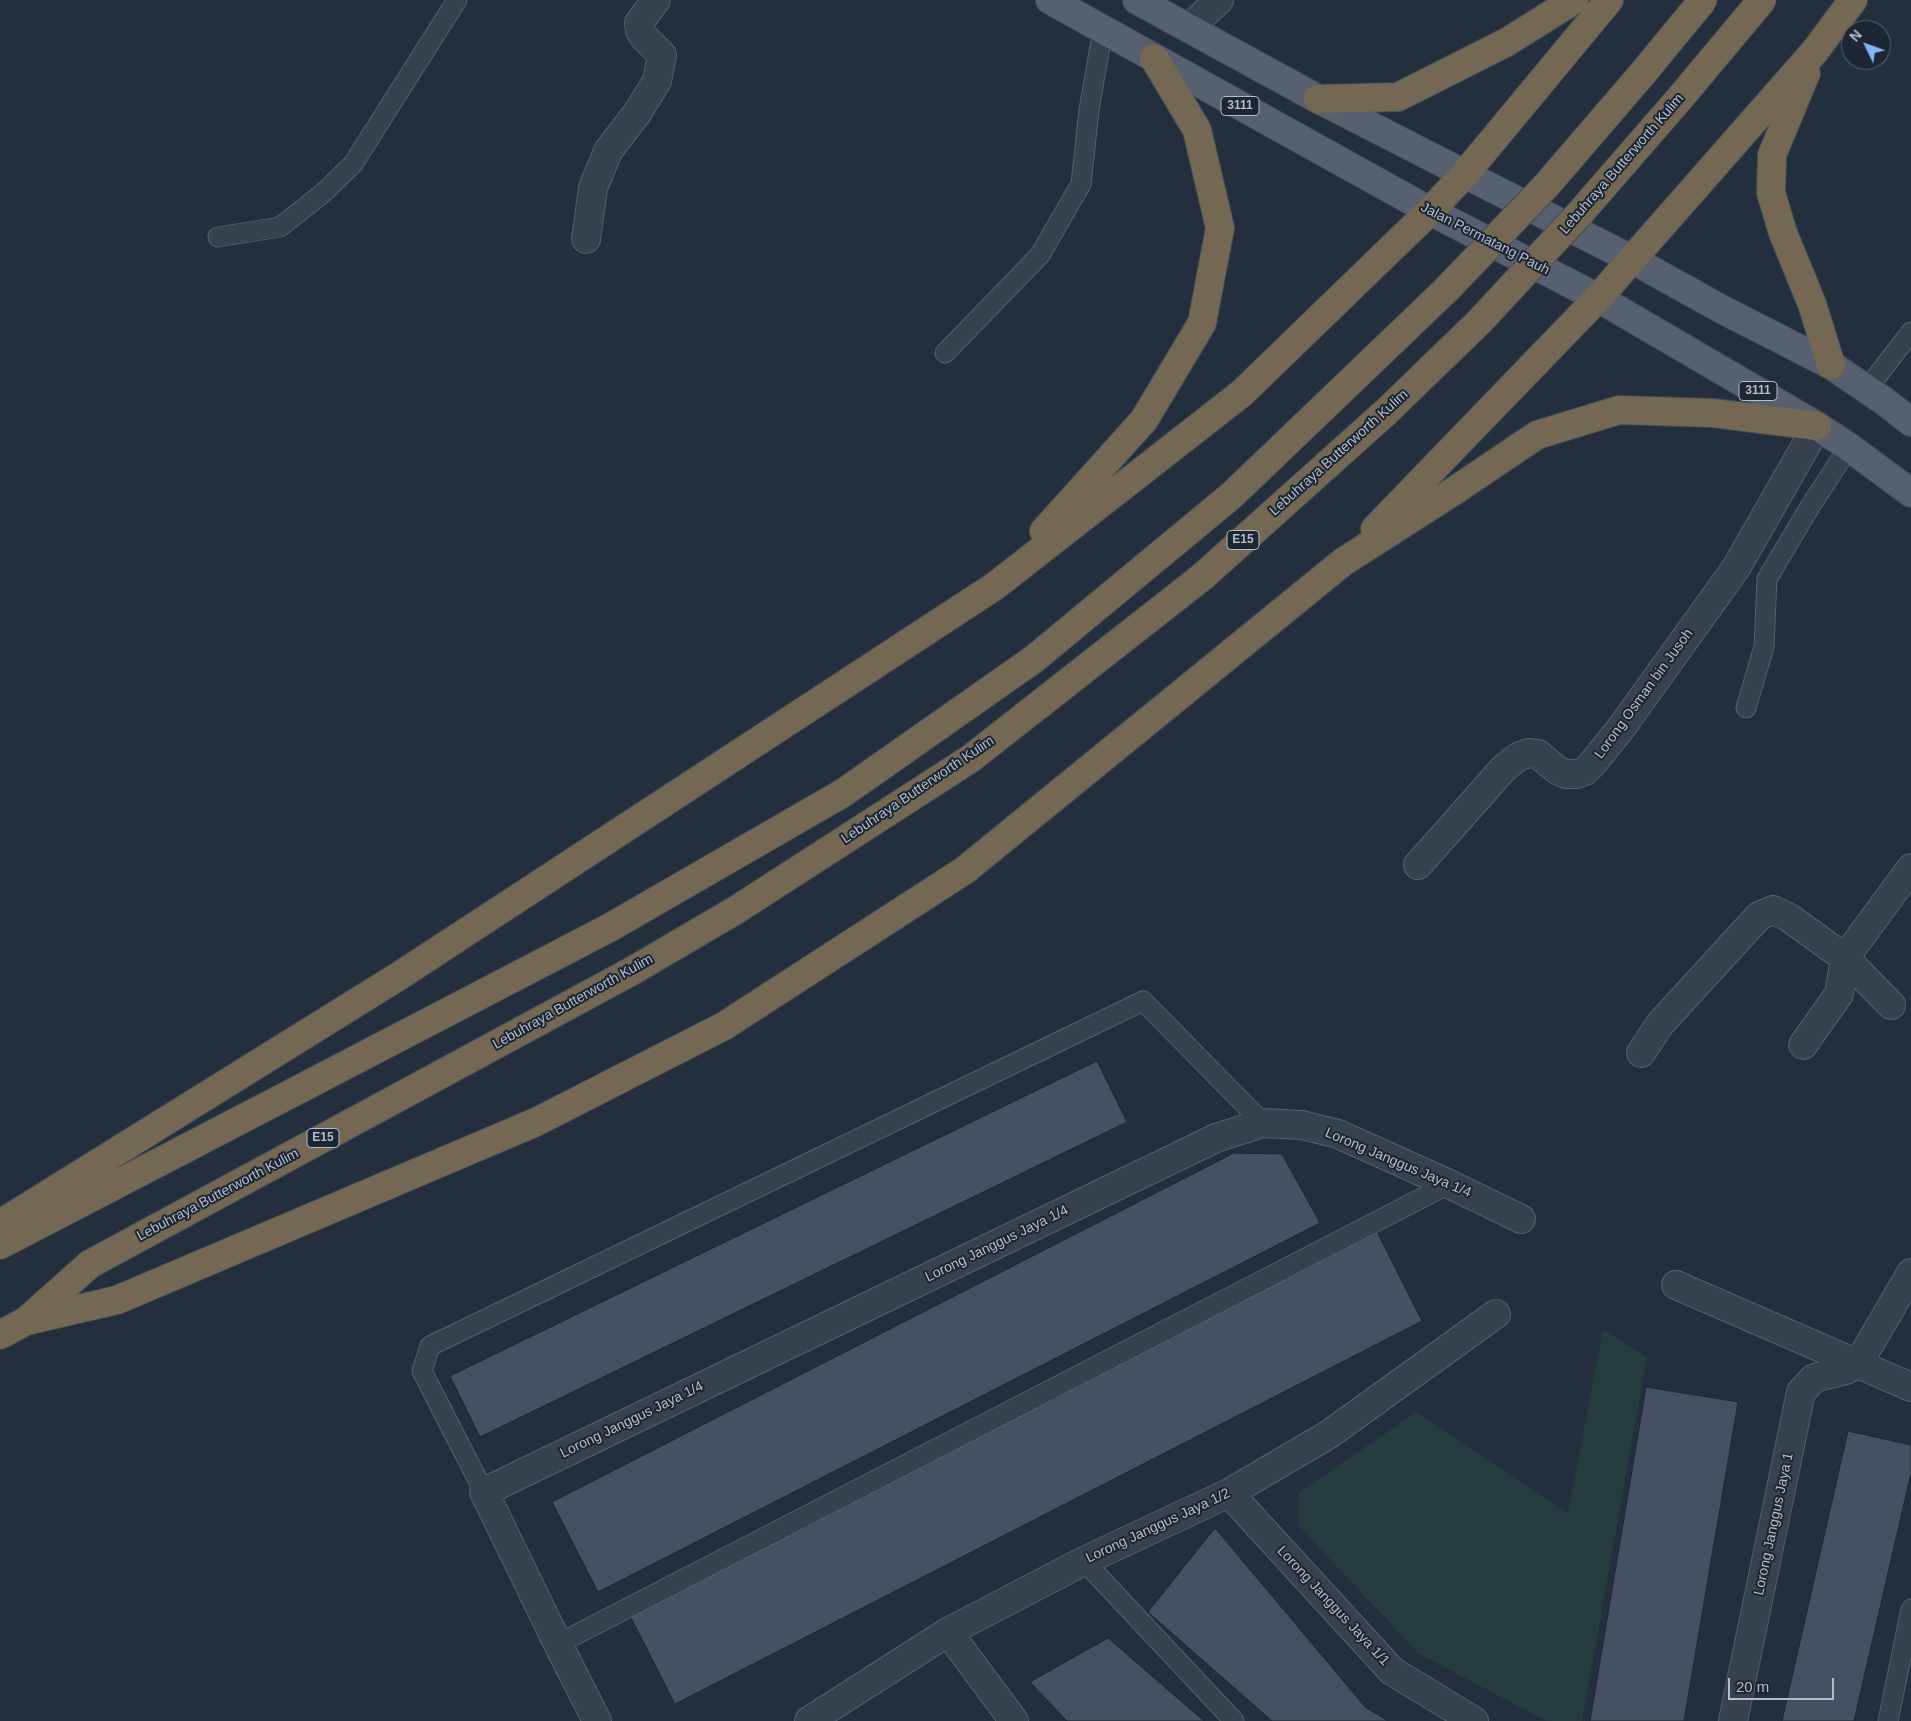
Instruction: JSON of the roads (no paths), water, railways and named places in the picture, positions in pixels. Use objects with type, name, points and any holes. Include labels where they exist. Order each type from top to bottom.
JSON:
[{"type":"highway","points":[[1318,99],[1398,96],[1506,42],[1574,0]]},
{"type":"highway","points":[[0,1224],[399,976],[995,586],[1242,393],[1430,211],[1464,175],[1610,0]]},
{"type":"highway","points":[[0,1245],[609,928],[851,787],[1034,659],[1232,494],[1453,283],[1545,187],[1644,73],[1703,0]]},
{"type":"highway","name":"Lebuhraya Butterworth Kulim","points":[[0,1335],[26,1321],[90,1264],[632,971],[736,910],[970,759],[1202,577],[1386,412],[1480,321],[1581,212],[1762,0]]},
{"type":"highway","points":[[1343,562],[1598,298],[1815,51],[1853,0]]},
{"type":"highway","points":[[1815,51],[1772,155],[1772,192],[1783,233],[1812,304],[1831,365]]},
{"type":"highway","points":[[995,586],[1144,420],[1202,323],[1220,228],[1197,130],[1154,58]]},
{"type":"highway","points":[[26,1321],[116,1300],[536,1122],[724,1026],[965,870],[1343,562],[1458,489],[1537,435],[1619,410],[1713,413],[1817,426]]},
{"type":"main road","name":"Jalan Permatang Pauh","points":[[1050,0],[1430,211],[1598,298],[1817,426],[1911,493]]},
{"type":"main road","points":[[1137,0],[1318,99],[1632,260],[1725,312],[1831,365],[1911,422]]},
{"type":"street","points":[[586,239],[593,188],[608,151],[638,112],[657,81],[662,56],[640,31],[640,23],[656,0]]},
{"type":"street","points":[[1189,28],[1219,0]]},
{"type":"street","name":"Lorong Osman bin Jusoh","points":[[1418,865],[1504,768],[1518,757],[1538,754],[1557,770],[1566,774],[1576,774],[1585,771],[1592,764],[1736,568],[1817,426]]},
{"type":"street","points":[[1803,1044],[1838,994],[1846,958],[1911,868]]},
{"type":"street","points":[[1641,1053],[1660,1024],[1678,1002],[1759,916],[1774,910],[1788,917],[1846,958],[1891,1005]]},
{"type":"street","name":"Lorong Janggus Jaya 1/4","points":[[484,1492],[1216,1138],[1263,1123],[1302,1125],[1338,1134],[1521,1219]]},
{"type":"street","points":[[1858,1364],[1911,1273]]},
{"type":"street","points":[[1676,1285],[1911,1387]]},
{"type":"street","name":"Lorong Janggus Jaya 1/2","points":[[809,1721],[948,1632],[1084,1560],[1229,1493],[1328,1435],[1496,1314]]},
{"type":"street","name":"Lorong Janggus Jaya 1","points":[[1733,1721],[1801,1392],[1814,1378],[1846,1370],[1858,1364]]},
{"type":"street","points":[[484,1492],[597,1721]]},
{"type":"street","name":"Lorong Janggus Jaya 1/1","points":[[1229,1493],[1392,1671],[1474,1721]]},
{"type":"street","points":[[948,1632],[1014,1721]]},
{"type":"lane","points":[[218,237],[280,227],[322,194],[353,164],[457,0]]},
{"type":"lane","points":[[945,353],[1040,255],[1081,184],[1089,110],[1102,28]]},
{"type":"lane","points":[[1866,389],[1911,332]]},
{"type":"lane","points":[[1746,708],[1764,647],[1766,579],[1849,447]]},
{"type":"lane","points":[[484,1492],[422,1371],[430,1346],[1143,1001],[1263,1123]]},
{"type":"lane","points":[[558,1644],[1449,1184]]},
{"type":"lane","points":[[1084,1560],[1234,1721]]},
{"type":"lane","points":[[1888,1721],[1911,1609]]}]
